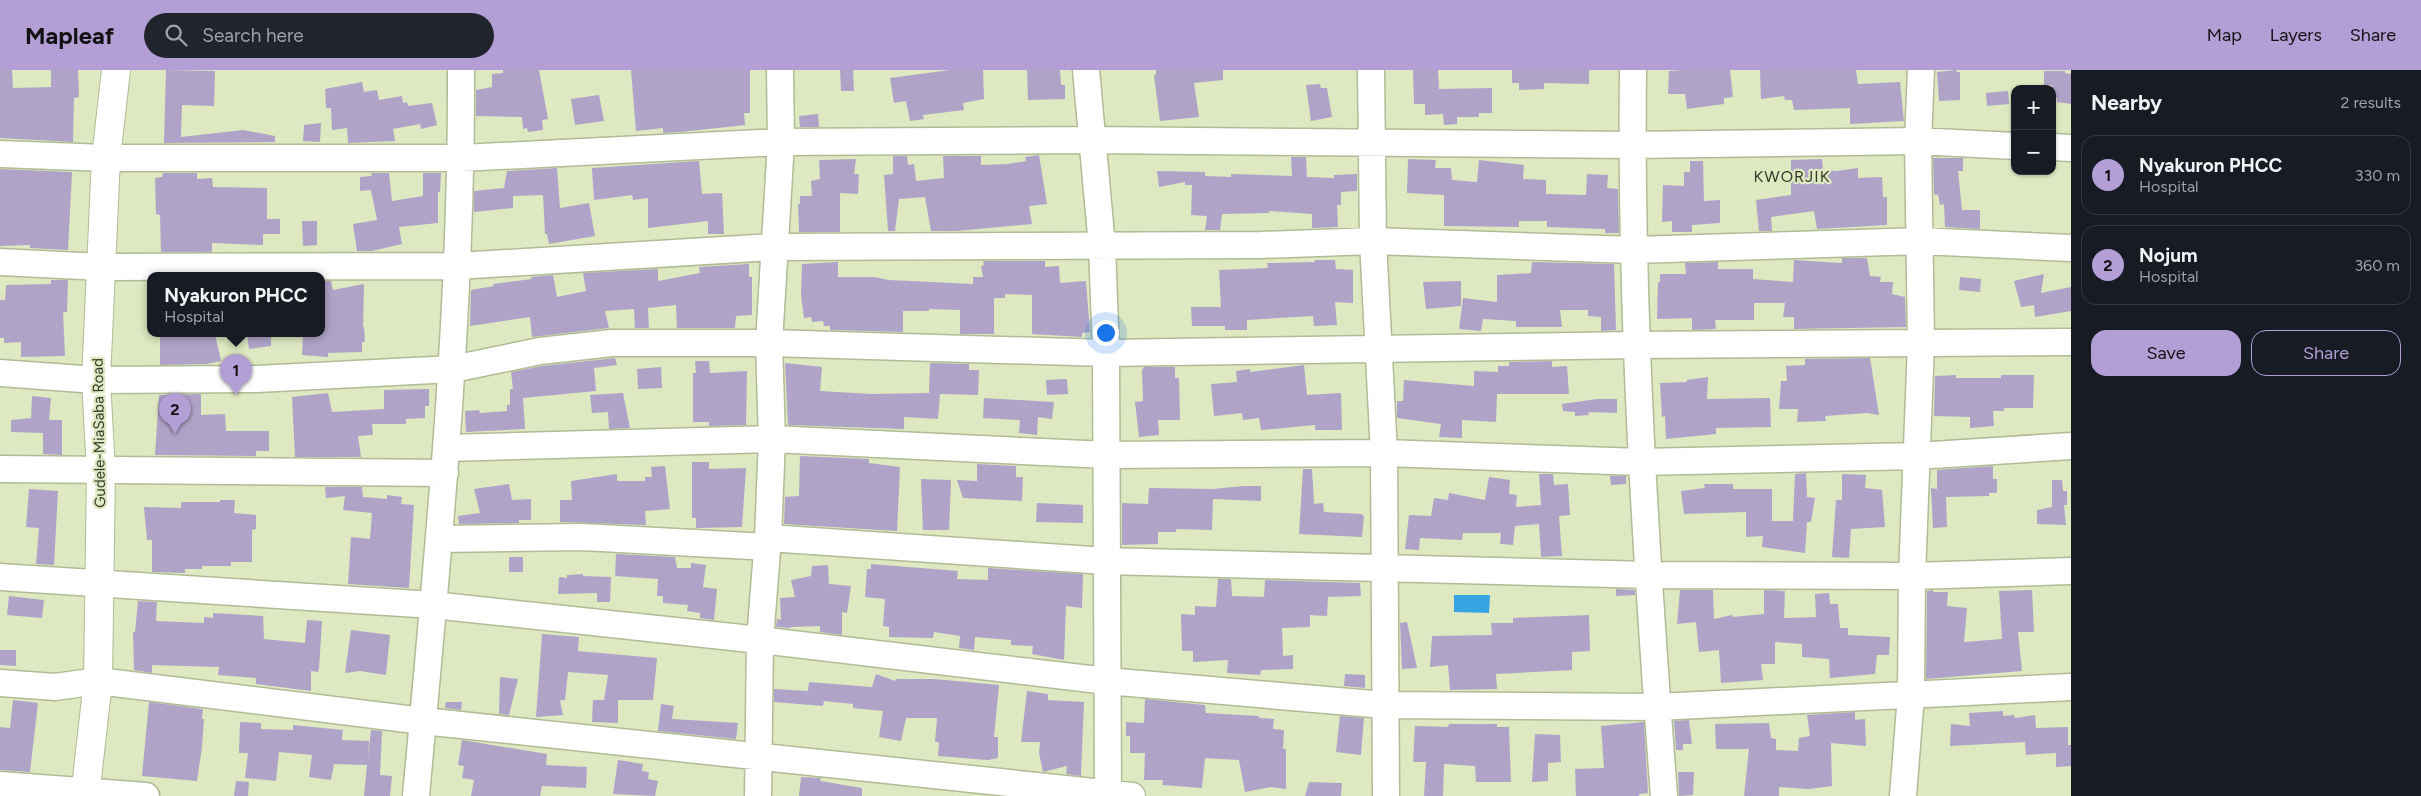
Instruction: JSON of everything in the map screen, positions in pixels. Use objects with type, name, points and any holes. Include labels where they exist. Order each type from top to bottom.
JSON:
[{"type":"main road","name":"Gudele-MiaSaba Road","points":[[85,793],[98,681],[101,471],[96,380],[106,158],[116,70]]},
{"type":"street","points":[[416,796],[440,539],[453,369],[462,158],[461,70]]},
{"type":"street","points":[[758,796],[760,640],[768,543],[772,438],[769,342],[781,142],[780,70]]},
{"type":"street","points":[[0,683],[55,687],[98,681],[423,721],[1116,795],[1107,681],[1106,353],[1102,246],[1086,70]]},
{"type":"street","points":[[1372,70],[1373,241],[1377,349],[1384,453],[1386,796]]},
{"type":"street","points":[[1633,70],[1633,250],[1641,462],[1664,796]]},
{"type":"street","points":[[1903,796],[1911,695],[1912,576],[1921,343],[1918,142],[1921,70]]},
{"type":"street","points":[[0,154],[106,158],[462,158],[781,142],[1093,140],[1632,145],[1918,142],[2011,146]]},
{"type":"street","points":[[2056,147],[2071,148]]},
{"type":"street","points":[[0,262],[102,267],[458,266],[774,248],[1260,246],[1373,241],[1633,250],[1920,241],[2071,248]]},
{"type":"street","points":[[0,373],[96,380],[257,379],[453,369],[540,351],[612,343],[769,342],[1106,353],[1637,345],[2071,342]]},
{"type":"street","points":[[0,470],[101,471],[446,461],[772,438],[1107,455],[1384,453],[1641,462],[1918,456],[2071,446]]},
{"type":"street","points":[[440,539],[582,537],[768,543],[1106,561],[1650,575],[1912,576],[2071,571]]},
{"type":"street","points":[[0,577],[433,605],[760,640],[1107,681],[1384,705],[1657,707],[2071,687]]},
{"type":"street","points":[[0,786],[146,796]]},
{"type":"water","points":[[1454,595],[1490,595],[1489,613],[1454,612]]},
{"type":"building","points":[[0,70],[12,70],[13,88],[51,87],[51,70],[78,70],[79,97],[74,98],[73,142],[0,138]]},
{"type":"building","points":[[166,70],[215,71],[214,106],[182,105],[181,137],[243,130],[275,136],[275,142],[164,143]]},
{"type":"building","points":[[503,70],[539,70],[548,119],[542,120],[543,130],[528,132],[527,128],[523,129],[522,117],[476,116],[476,90],[492,87],[492,74],[503,73]]},
{"type":"building","points":[[631,70],[750,70],[750,113],[744,113],[745,125],[663,133],[663,128],[636,131]]},
{"type":"building","points":[[840,70],[853,70],[854,91],[841,91]]},
{"type":"building","points":[[950,70],[983,70],[984,99],[963,103],[964,110],[923,115],[924,119],[910,121],[906,101],[894,103],[890,78]]},
{"type":"building","points":[[1027,70],[1060,70],[1061,85],[1065,85],[1065,99],[1028,100]]},
{"type":"building","points":[[1156,70],[1223,70],[1223,80],[1194,83],[1199,117],[1160,121],[1154,76]]},
{"type":"building","points":[[1413,70],[1438,70],[1439,89],[1492,88],[1492,113],[1479,113],[1479,117],[1457,117],[1457,124],[1444,125],[1443,114],[1425,115],[1425,104],[1414,104]]},
{"type":"building","points":[[1512,70],[1589,70],[1589,84],[1544,83],[1544,89],[1519,90],[1519,83],[1512,83]]},
{"type":"building","points":[[1730,70],[1733,97],[1724,98],[1724,104],[1687,109],[1685,94],[1668,94],[1669,71]]},
{"type":"building","points":[[1760,70],[1856,70],[1858,84],[1900,82],[1904,121],[1850,124],[1850,108],[1794,110],[1792,100],[1785,100],[1784,96],[1761,99]]},
{"type":"building","points":[[1956,70],[1960,72],[1960,100],[1939,101],[1937,72]]},
{"type":"building","points":[[2044,71],[2065,71],[2065,73],[2071,74],[2071,104],[2057,102],[2056,85],[2044,85]]},
{"type":"building","points":[[362,82],[364,92],[377,90],[379,100],[402,96],[403,103],[407,102],[408,106],[432,103],[437,125],[421,129],[420,124],[393,129],[395,141],[348,143],[347,128],[332,130],[331,108],[326,108],[325,89]]},
{"type":"building","points":[[1320,84],[1321,88],[1327,88],[1332,117],[1311,121],[1306,85]]},
{"type":"building","points":[[2008,91],[2009,104],[1987,106],[1986,93]]},
{"type":"building","points":[[599,95],[604,121],[575,125],[571,99]]},
{"type":"building","points":[[818,114],[819,127],[800,127],[799,116]]},
{"type":"building","points":[[321,123],[320,142],[303,141],[304,125]]},
{"type":"building","points":[[1039,155],[1047,204],[1029,206],[1032,224],[957,231],[931,231],[925,197],[899,199],[895,231],[888,231],[884,175],[893,174],[893,156],[907,156],[908,165],[914,164],[916,181],[944,178],[943,156],[981,156],[981,165],[1026,161],[1025,157]]},
{"type":"building","points":[[1291,157],[1306,157],[1307,177],[1334,178],[1334,175],[1357,174],[1357,191],[1341,192],[1341,205],[1337,205],[1338,227],[1312,228],[1312,214],[1269,211],[1269,213],[1222,214],[1220,230],[1205,230],[1207,216],[1191,215],[1192,185],[1185,185],[1185,182],[1159,187],[1157,171],[1205,172],[1205,176],[1231,177],[1231,174],[1292,176]]},
{"type":"building","points":[[1933,158],[1963,158],[1963,171],[1958,171],[1962,210],[1980,210],[1980,229],[1945,227],[1944,204],[1940,205],[1938,195],[1934,194]]},
{"type":"building","points":[[856,159],[854,174],[859,174],[858,194],[840,193],[840,232],[799,232],[798,204],[800,204],[800,196],[812,196],[811,181],[820,179],[819,160]]},
{"type":"building","points":[[1408,159],[1436,160],[1435,168],[1451,168],[1452,180],[1477,182],[1479,160],[1524,165],[1523,179],[1546,180],[1546,194],[1586,195],[1587,174],[1608,175],[1607,188],[1618,189],[1619,233],[1605,233],[1605,229],[1547,227],[1547,221],[1519,221],[1519,227],[1444,226],[1444,195],[1407,193]]},
{"type":"building","points":[[1822,159],[1823,170],[1836,171],[1858,168],[1858,178],[1882,177],[1883,197],[1887,197],[1887,225],[1817,229],[1814,211],[1771,217],[1772,231],[1759,231],[1756,200],[1791,195],[1791,160]]},
{"type":"building","points":[[699,161],[702,194],[722,193],[724,234],[708,234],[708,221],[648,228],[648,198],[633,200],[632,195],[594,200],[592,168]]},
{"type":"building","points":[[1690,161],[1703,161],[1704,201],[1720,200],[1720,223],[1692,225],[1692,232],[1672,232],[1672,221],[1662,222],[1663,185],[1684,186],[1684,172],[1690,172]]},
{"type":"building","points":[[557,168],[560,208],[589,203],[595,236],[549,244],[547,234],[545,234],[543,195],[513,196],[513,208],[474,212],[474,191],[504,188],[507,171]]},
{"type":"building","points":[[0,169],[72,172],[68,250],[30,248],[30,245],[0,246]]},
{"type":"building","points":[[163,173],[197,173],[197,179],[212,178],[213,187],[267,188],[267,219],[280,219],[280,234],[263,234],[263,245],[212,243],[212,252],[161,252],[160,215],[156,214],[155,178],[162,177]]},
{"type":"building","points":[[371,173],[389,173],[392,201],[423,196],[423,173],[441,173],[440,192],[438,192],[438,223],[399,227],[402,244],[372,251],[357,251],[353,224],[377,220],[371,190],[360,191],[360,177],[372,176]]},
{"type":"building","points":[[302,221],[317,221],[317,245],[303,246]]},
{"type":"building","points":[[1842,258],[1867,258],[1870,276],[1881,277],[1880,282],[1893,282],[1892,294],[1905,297],[1906,327],[1794,329],[1794,317],[1783,317],[1785,303],[1754,303],[1754,320],[1715,320],[1716,329],[1692,330],[1692,318],[1657,319],[1660,274],[1686,274],[1685,263],[1718,262],[1718,269],[1753,269],[1753,279],[1793,282],[1794,260],[1842,263]]},
{"type":"building","points":[[1315,260],[1335,260],[1336,269],[1353,270],[1353,303],[1335,302],[1337,325],[1314,326],[1313,316],[1247,320],[1247,330],[1225,330],[1225,326],[1192,326],[1191,307],[1221,307],[1219,270],[1268,268],[1267,263],[1315,262]]},
{"type":"building","points":[[983,261],[1045,261],[1045,267],[1059,266],[1060,283],[1086,281],[1090,332],[1082,333],[1082,337],[1032,334],[1032,295],[1005,294],[1005,298],[994,298],[994,334],[960,334],[960,310],[929,309],[929,311],[903,311],[903,332],[830,330],[830,326],[824,326],[823,321],[812,322],[811,317],[804,318],[801,295],[802,264],[838,262],[838,277],[874,277],[889,280],[973,284],[973,277],[983,277],[981,266],[984,265]]},
{"type":"building","points":[[1532,262],[1614,264],[1616,330],[1601,331],[1601,317],[1588,316],[1588,310],[1560,310],[1562,327],[1516,327],[1516,321],[1483,319],[1481,331],[1459,329],[1463,298],[1497,302],[1497,275],[1531,273]]},
{"type":"building","points":[[749,264],[749,277],[752,277],[752,315],[736,316],[735,328],[677,328],[676,305],[648,308],[649,328],[635,328],[634,309],[605,311],[609,328],[532,337],[530,317],[470,326],[471,290],[494,286],[493,284],[553,275],[557,297],[586,291],[583,273],[658,269],[658,281],[700,273],[699,267]]},
{"type":"building","points":[[2044,274],[2041,293],[2071,287],[2071,311],[2035,317],[2034,305],[2021,307],[2014,281]]},
{"type":"building","points":[[1960,277],[1981,279],[1980,292],[1959,290]]},
{"type":"building","points":[[51,280],[68,280],[67,312],[63,312],[65,356],[21,357],[21,342],[4,343],[4,338],[0,338],[0,300],[5,300],[6,285],[51,284]]},
{"type":"building","points":[[325,281],[331,281],[333,290],[364,284],[363,327],[365,342],[362,342],[362,352],[328,353],[328,357],[302,355],[303,337],[325,337]]},
{"type":"building","points":[[1461,281],[1461,306],[1426,309],[1423,282]]},
{"type":"building","points":[[160,337],[216,337],[221,361],[207,364],[160,365]]},
{"type":"building","points":[[247,337],[271,337],[271,346],[249,349]]},
{"type":"building","points":[[615,358],[617,365],[594,368],[596,391],[523,398],[525,429],[466,432],[465,411],[479,410],[480,413],[507,411],[507,405],[510,405],[510,389],[513,389],[511,372],[542,366]]},
{"type":"building","points":[[1870,358],[1879,415],[1867,413],[1825,416],[1826,421],[1797,422],[1798,409],[1779,409],[1781,381],[1787,381],[1786,366],[1805,365],[1805,359]]},
{"type":"building","points":[[695,361],[709,361],[710,373],[747,371],[746,425],[709,426],[709,422],[693,422],[693,373],[696,373]]},
{"type":"building","points":[[1552,361],[1552,367],[1567,366],[1569,394],[1497,394],[1496,422],[1462,420],[1462,438],[1439,437],[1441,424],[1397,418],[1397,401],[1403,401],[1404,380],[1474,386],[1474,371],[1498,372],[1498,366],[1509,366],[1509,362]]},
{"type":"building","points":[[785,363],[822,367],[820,391],[871,394],[929,393],[930,363],[969,364],[969,370],[979,370],[978,395],[940,394],[938,419],[904,417],[904,429],[788,425]]},
{"type":"building","points":[[1304,365],[1307,395],[1341,393],[1342,430],[1315,430],[1315,425],[1261,430],[1259,418],[1243,420],[1242,413],[1214,416],[1211,384],[1237,382],[1236,371],[1250,369],[1250,372]]},
{"type":"building","points":[[661,367],[662,388],[638,389],[637,369]]},
{"type":"building","points":[[1144,367],[1175,367],[1175,378],[1179,378],[1180,420],[1158,420],[1159,435],[1139,437],[1135,402],[1143,401],[1142,370]]},
{"type":"building","points":[[1956,375],[1956,378],[2001,378],[2001,375],[2034,375],[2033,408],[2004,408],[2004,411],[1993,411],[1994,426],[1970,428],[1970,417],[1934,416],[1935,376]]},
{"type":"building","points":[[1708,377],[1707,399],[1770,398],[1771,427],[1716,428],[1716,434],[1666,439],[1665,416],[1662,417],[1660,383],[1687,382],[1687,380]]},
{"type":"building","points":[[1067,379],[1068,394],[1047,395],[1046,380]]},
{"type":"building","points":[[429,389],[429,406],[425,406],[425,418],[406,419],[406,424],[372,424],[373,435],[358,436],[361,457],[295,457],[292,397],[328,393],[332,412],[384,409],[384,390]]},
{"type":"building","points":[[623,393],[630,428],[609,429],[608,412],[592,413],[590,395]]},
{"type":"building","points":[[201,394],[201,415],[225,414],[226,431],[269,431],[269,451],[256,451],[256,456],[155,455],[159,395]]},
{"type":"building","points":[[32,396],[51,398],[49,420],[62,420],[62,455],[43,454],[43,433],[11,432],[11,420],[31,418]]},
{"type":"building","points":[[984,398],[1054,402],[1052,419],[1038,417],[1037,435],[1019,433],[1020,420],[983,418]]},
{"type":"building","points":[[1597,399],[1617,399],[1617,413],[1588,412],[1589,415],[1575,416],[1575,412],[1563,411],[1562,404]]},
{"type":"building","points":[[800,456],[869,459],[869,463],[900,467],[897,531],[784,524],[785,497],[799,496]]},
{"type":"building","points":[[692,462],[709,462],[709,469],[746,468],[742,527],[696,528],[696,518],[692,518]]},
{"type":"building","points":[[977,464],[1016,466],[1016,477],[1023,477],[1022,501],[963,498],[957,480],[977,481]]},
{"type":"building","points":[[665,466],[670,509],[645,511],[646,525],[560,522],[560,500],[572,500],[571,481],[617,474],[617,481],[645,481],[645,477],[652,477],[651,467]]},
{"type":"building","points":[[1993,466],[1993,479],[1997,479],[1997,493],[1989,493],[1989,496],[1946,497],[1947,527],[1933,528],[1931,488],[1937,489],[1937,470]]},
{"type":"building","points":[[1303,469],[1312,469],[1314,504],[1323,503],[1324,512],[1361,514],[1364,516],[1362,537],[1299,534]]},
{"type":"building","points":[[1806,473],[1807,497],[1815,498],[1811,522],[1807,522],[1805,553],[1762,547],[1763,536],[1746,537],[1746,512],[1684,514],[1681,491],[1705,488],[1704,484],[1733,484],[1733,489],[1772,489],[1772,521],[1793,521],[1795,474]]},
{"type":"building","points":[[1539,474],[1553,474],[1554,485],[1568,484],[1570,515],[1559,516],[1562,556],[1541,557],[1539,524],[1515,526],[1513,545],[1500,544],[1501,533],[1463,533],[1462,540],[1420,538],[1419,550],[1405,549],[1409,515],[1431,516],[1434,498],[1448,500],[1449,493],[1485,500],[1489,477],[1510,480],[1509,494],[1517,495],[1516,507],[1541,505]]},
{"type":"building","points":[[1842,474],[1866,475],[1865,488],[1882,490],[1885,527],[1851,529],[1849,558],[1832,557],[1836,500],[1842,500]]},
{"type":"building","points":[[1610,476],[1626,476],[1626,484],[1611,485]]},
{"type":"building","points":[[921,479],[951,480],[949,530],[923,530]]},
{"type":"building","points":[[2052,480],[2062,480],[2063,491],[2067,491],[2067,505],[2064,505],[2066,525],[2037,524],[2037,510],[2052,507]]},
{"type":"building","points":[[509,484],[512,500],[531,499],[531,520],[519,520],[519,523],[459,524],[458,516],[480,513],[474,489]]},
{"type":"building","points":[[1261,486],[1261,501],[1213,499],[1212,530],[1176,529],[1176,532],[1158,532],[1158,544],[1122,545],[1122,503],[1148,504],[1149,488],[1213,489]]},
{"type":"building","points":[[325,487],[362,487],[363,497],[387,499],[387,495],[402,497],[401,504],[414,505],[409,588],[348,584],[351,537],[370,539],[372,513],[343,510],[345,496],[326,498]]},
{"type":"building","points":[[29,489],[58,491],[54,565],[36,564],[39,528],[26,527]]},
{"type":"building","points":[[220,500],[235,500],[234,513],[256,515],[256,529],[252,530],[252,562],[231,562],[231,566],[202,566],[202,569],[185,569],[185,573],[152,572],[152,540],[147,540],[144,507],[181,508],[181,502],[220,502]]},
{"type":"building","points":[[1037,503],[1083,505],[1083,523],[1036,522]]},
{"type":"building","points":[[616,554],[675,557],[677,568],[691,568],[691,563],[706,565],[703,587],[717,589],[714,620],[700,618],[700,613],[687,611],[688,605],[663,603],[663,596],[657,596],[658,579],[615,576]]},
{"type":"building","points":[[509,557],[523,557],[523,572],[509,572]]},
{"type":"building","points":[[871,564],[958,571],[957,579],[988,580],[988,568],[1083,574],[1082,608],[1066,606],[1064,660],[1032,654],[1033,646],[1011,645],[1011,640],[975,637],[974,650],[959,648],[960,636],[934,632],[933,638],[889,637],[889,627],[883,626],[885,599],[865,597],[867,569],[871,569]]},
{"type":"building","points":[[828,565],[829,584],[851,586],[847,613],[842,612],[842,635],[820,632],[820,626],[776,627],[777,619],[781,620],[780,598],[795,597],[791,580],[811,576],[812,566]]},
{"type":"building","points":[[583,574],[583,576],[611,577],[610,602],[597,602],[597,593],[558,594],[559,577],[567,578],[567,575]]},
{"type":"building","points":[[1218,579],[1231,579],[1232,596],[1264,597],[1265,580],[1360,583],[1361,596],[1328,597],[1327,616],[1310,615],[1310,627],[1282,628],[1283,656],[1293,655],[1293,669],[1261,670],[1260,675],[1227,673],[1228,660],[1193,662],[1193,651],[1182,651],[1181,614],[1195,615],[1195,606],[1216,607]]},
{"type":"building","points":[[1616,589],[1635,590],[1635,595],[1616,596]]},
{"type":"building","points":[[1680,590],[1713,590],[1714,619],[1732,615],[1733,617],[1764,614],[1764,590],[1785,591],[1784,618],[1816,617],[1815,594],[1829,593],[1830,604],[1838,604],[1840,628],[1848,628],[1848,635],[1890,637],[1889,655],[1877,655],[1875,674],[1830,678],[1829,659],[1802,657],[1802,644],[1775,642],[1775,664],[1761,664],[1763,680],[1721,683],[1719,650],[1699,652],[1696,622],[1677,624]]},
{"type":"building","points":[[1933,590],[1933,592],[1948,592],[1947,606],[1967,608],[1964,642],[2002,639],[1999,591],[2032,590],[2034,632],[2018,632],[2022,671],[1926,679],[1927,591]]},
{"type":"building","points":[[9,596],[44,600],[42,618],[7,615]]},
{"type":"building","points":[[138,601],[157,602],[156,621],[204,623],[204,617],[213,618],[213,613],[263,616],[264,639],[305,643],[307,620],[322,621],[319,669],[318,672],[311,671],[311,691],[256,684],[256,678],[218,675],[219,667],[152,665],[152,673],[134,670],[133,632],[135,632]]},
{"type":"building","points":[[1589,615],[1590,651],[1572,652],[1572,670],[1496,674],[1497,689],[1450,690],[1448,665],[1430,667],[1432,636],[1492,635],[1491,623],[1513,623],[1513,618]]},
{"type":"building","points":[[1407,622],[1417,668],[1402,669],[1400,623]]},
{"type":"building","points":[[351,630],[390,635],[386,675],[360,671],[345,673]]},
{"type":"building","points":[[542,634],[579,637],[578,651],[657,658],[653,700],[618,700],[618,723],[592,722],[593,700],[604,700],[608,675],[568,672],[565,700],[560,700],[563,715],[536,717]]},
{"type":"building","points":[[0,650],[16,650],[16,666],[0,665]]},
{"type":"building","points":[[876,674],[895,681],[896,679],[934,679],[999,685],[994,737],[998,737],[998,758],[988,760],[938,756],[939,742],[935,742],[937,718],[906,718],[901,741],[879,737],[883,711],[853,708],[853,704],[824,701],[823,706],[774,702],[774,689],[808,691],[809,682],[872,687]]},
{"type":"building","points":[[1345,674],[1365,675],[1365,688],[1344,686]]},
{"type":"building","points":[[500,677],[518,679],[509,715],[499,714]]},
{"type":"building","points":[[1027,691],[1048,694],[1048,700],[1084,702],[1081,776],[1066,774],[1067,766],[1043,772],[1039,753],[1040,742],[1021,742]]},
{"type":"building","points":[[1145,699],[1205,705],[1206,713],[1259,716],[1259,718],[1274,719],[1273,729],[1284,730],[1283,749],[1286,749],[1286,789],[1271,787],[1245,792],[1239,760],[1205,758],[1202,788],[1162,785],[1163,780],[1144,780],[1145,753],[1130,753],[1130,736],[1126,736],[1126,722],[1144,723]]},
{"type":"building","points":[[13,700],[38,703],[30,772],[0,770],[0,727],[10,728]]},
{"type":"building","points":[[149,702],[203,709],[202,747],[197,781],[142,776]]},
{"type":"building","points":[[446,702],[462,702],[461,710],[445,708]]},
{"type":"building","points":[[661,704],[674,706],[672,719],[738,723],[736,739],[658,731]]},
{"type":"building","points":[[2003,711],[2003,716],[2014,715],[2015,718],[2035,715],[2036,728],[2068,727],[2068,745],[2071,745],[2071,766],[2056,767],[2056,753],[2026,755],[2025,742],[1950,746],[1951,724],[1970,726],[1969,713]]},
{"type":"building","points":[[1855,712],[1855,720],[1865,719],[1866,746],[1831,743],[1832,786],[1809,789],[1779,787],[1779,796],[1744,796],[1749,749],[1716,749],[1715,724],[1769,723],[1771,738],[1776,739],[1776,750],[1798,751],[1799,738],[1810,736],[1807,715]]},
{"type":"building","points":[[1340,716],[1364,718],[1361,755],[1336,752]]},
{"type":"building","points":[[1689,720],[1692,744],[1683,744],[1683,750],[1676,750],[1674,721]]},
{"type":"building","points":[[240,722],[261,723],[261,729],[293,730],[293,725],[343,730],[342,740],[369,741],[368,758],[371,730],[382,731],[380,775],[392,776],[390,796],[364,796],[367,765],[334,764],[331,780],[309,777],[312,755],[279,752],[276,781],[245,778],[248,753],[239,753]]},
{"type":"building","points":[[1644,722],[1648,793],[1639,794],[1639,796],[1576,796],[1575,769],[1604,768],[1601,726]]},
{"type":"building","points":[[1449,724],[1497,724],[1497,727],[1509,727],[1511,782],[1476,782],[1475,766],[1444,764],[1443,796],[1424,796],[1426,762],[1413,762],[1415,726],[1448,727]]},
{"type":"building","points":[[1535,734],[1560,735],[1561,762],[1548,763],[1548,781],[1532,782]]},
{"type":"building","points":[[462,740],[547,754],[546,765],[587,767],[586,788],[542,786],[540,796],[471,796],[474,780],[462,778],[464,766],[458,765]]},
{"type":"building","points":[[618,760],[643,764],[642,771],[649,772],[648,779],[658,781],[655,796],[613,794]]},
{"type":"building","points":[[1678,772],[1694,772],[1693,795],[1679,796]]},
{"type":"building","points":[[801,777],[821,778],[820,781],[862,788],[862,796],[799,796]]},
{"type":"building","points":[[236,781],[249,782],[248,796],[234,796]]},
{"type":"building","points":[[1309,782],[1342,783],[1341,796],[1305,796]]},
{"type":"place","name":"Nyakuron PHCC","points":[[236,395]]},
{"type":"place","name":"Nojum","points":[[175,434]]},
{"type":"district","name":"KWORJIK","points":[[1792,176]]}]
